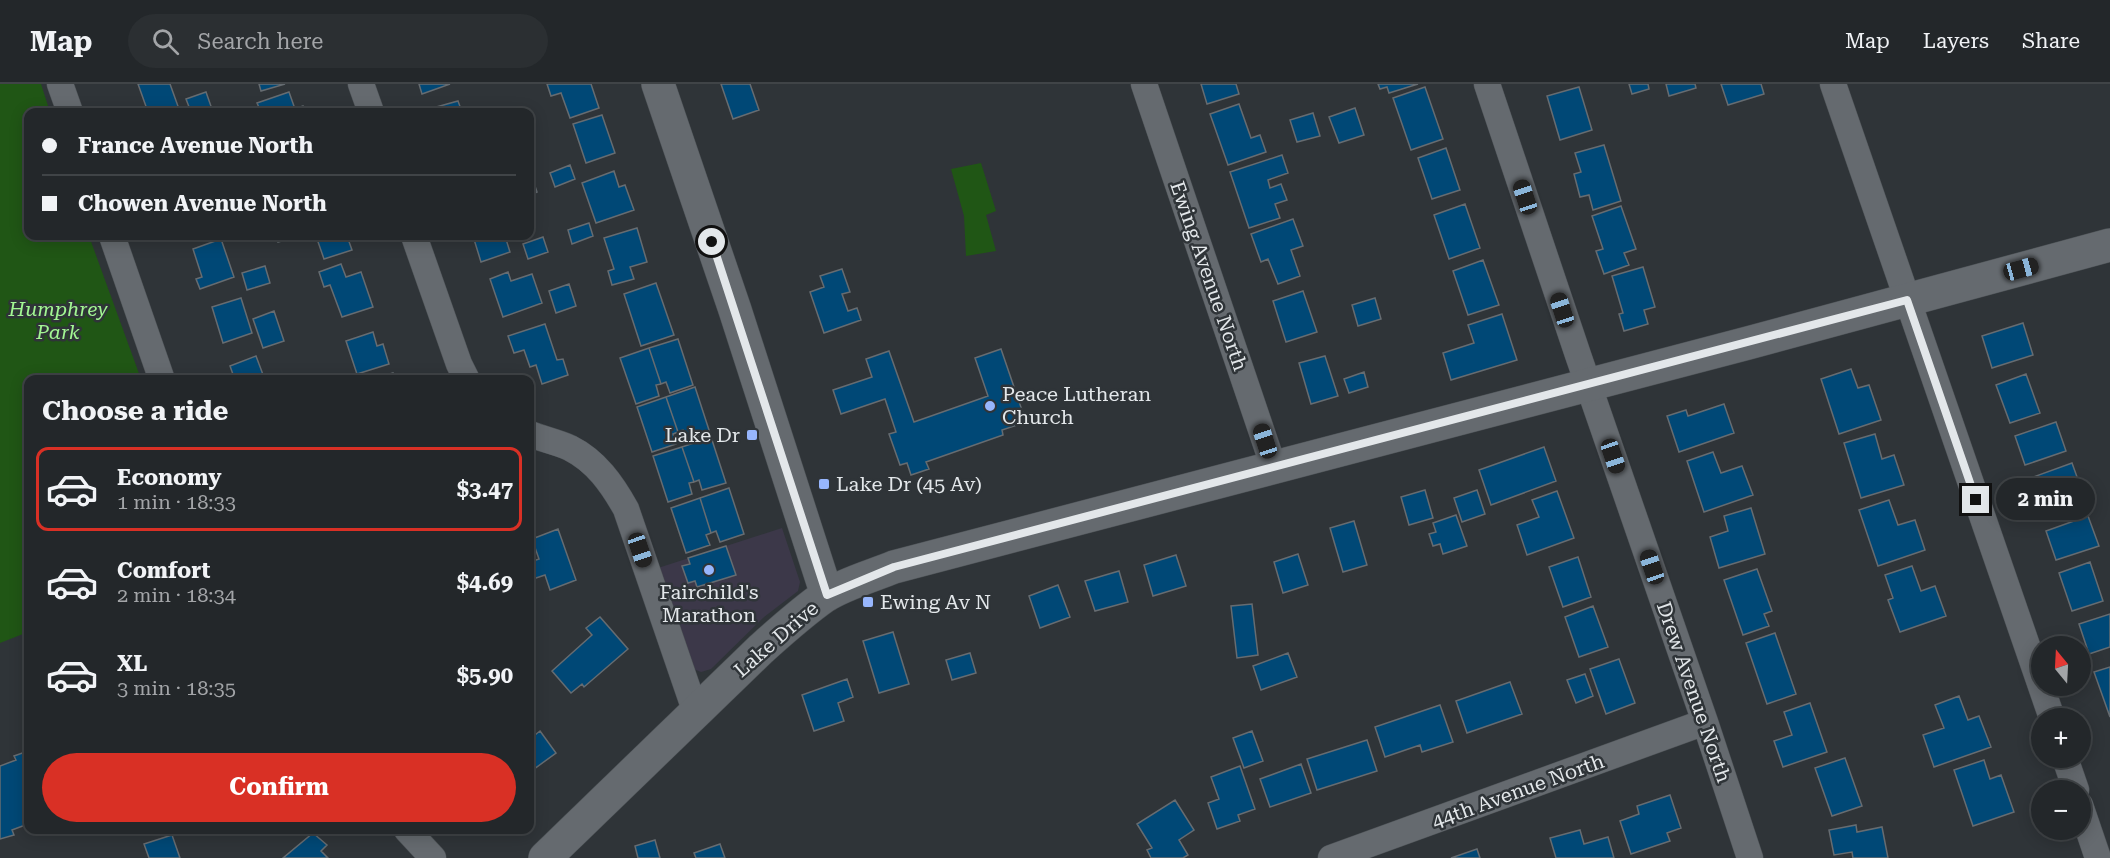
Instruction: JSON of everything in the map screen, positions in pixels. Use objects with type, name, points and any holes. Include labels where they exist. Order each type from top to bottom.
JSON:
[{"type":"street","points":[[60,84],[69,108]]},
{"type":"street","points":[[361,84],[370,108]]},
{"type":"street","points":[[658,84],[735,309],[827,595]]},
{"type":"street","name":"Ewing Avenue North","points":[[1144,84],[1274,468]]},
{"type":"street","name":"Drew Avenue North","points":[[1487,84],[1705,722],[1749,858]]},
{"type":"street","points":[[1833,84],[2049,708]]},
{"type":"street","points":[[113,240],[160,375]]},
{"type":"street","points":[[415,240],[464,375]]},
{"type":"street","name":"Lake Drive","points":[[545,858],[797,617],[827,595],[894,567],[2110,245]]},
{"type":"street","points":[[534,435],[569,447],[592,463],[612,484],[626,509],[696,713]]},
{"type":"street","name":"44th Avenue North","points":[[1331,858],[1385,849],[1705,722]]},
{"type":"street","points":[[411,834],[433,858]]},
{"type":"street","points":[[2091,837],[2098,858]]},
{"type":"shaded area","points":[[782,528],[800,582],[798,591],[764,617],[711,669],[701,672],[689,667],[658,568]]},
{"type":"green space","name":"Humphrey Park","points":[[0,84],[41,84],[49,108],[24,108],[24,240],[90,240],[140,375],[24,375],[24,634],[0,643]]},
{"type":"green space","points":[[981,163],[996,211],[986,215],[996,251],[966,256],[964,216],[951,169]]},
{"type":"building","points":[[138,84],[170,84],[179,108],[147,108]]},
{"type":"building","points":[[259,84],[285,84],[261,91]]},
{"type":"building","points":[[419,84],[450,84],[422,94]]},
{"type":"building","points":[[547,84],[591,84],[599,108],[570,118],[561,93],[551,96]]},
{"type":"building","points":[[721,84],[750,84],[759,110],[733,119]]},
{"type":"building","points":[[1201,84],[1236,84],[1239,94],[1207,104]]},
{"type":"building","points":[[1378,84],[1418,84],[1389,93],[1387,87],[1380,89]]},
{"type":"building","points":[[1629,84],[1648,84],[1649,89],[1632,94]]},
{"type":"building","points":[[1666,84],[1695,84],[1696,88],[1669,96]]},
{"type":"building","points":[[1721,84],[1761,84],[1764,94],[1728,105]]},
{"type":"building","points":[[1425,87],[1443,139],[1411,150],[1393,98]]},
{"type":"building","points":[[1579,87],[1592,130],[1560,140],[1547,96]]},
{"type":"building","points":[[206,92],[212,108],[189,108],[186,99]]},
{"type":"building","points":[[289,92],[295,108],[259,108],[257,103]]},
{"type":"building","points":[[458,101],[461,108],[433,108]]},
{"type":"building","points":[[1239,104],[1251,138],[1260,135],[1266,152],[1228,165],[1210,114]]},
{"type":"building","points":[[1355,108],[1364,135],[1339,143],[1329,117]]},
{"type":"building","points":[[1313,113],[1320,136],[1297,142],[1290,120]]},
{"type":"building","points":[[602,115],[615,153],[586,163],[573,124]]},
{"type":"building","points":[[1604,145],[1621,201],[1593,210],[1589,195],[1580,197],[1574,174],[1581,172],[1575,153]]},
{"type":"building","points":[[1446,148],[1460,190],[1432,199],[1418,158]]},
{"type":"building","points":[[1282,155],[1288,173],[1268,180],[1270,188],[1281,184],[1287,200],[1275,204],[1280,218],[1249,228],[1230,172]]},
{"type":"building","points":[[570,165],[575,179],[555,187],[550,173]]},
{"type":"building","points":[[614,171],[619,187],[625,185],[634,210],[596,223],[582,183]]},
{"type":"building","points":[[1465,204],[1480,248],[1449,259],[1434,215]]},
{"type":"building","points":[[1621,206],[1636,249],[1624,253],[1629,265],[1604,274],[1596,251],[1603,249],[1592,216]]},
{"type":"building","points":[[1293,219],[1303,246],[1291,250],[1300,276],[1278,284],[1268,259],[1261,262],[1251,234]]},
{"type":"building","points":[[589,223],[593,236],[572,244],[568,230]]},
{"type":"building","points":[[637,228],[647,262],[630,267],[634,279],[612,285],[608,271],[614,269],[604,238]]},
{"type":"building","points":[[543,237],[548,252],[528,259],[523,244]]},
{"type":"building","points":[[221,240],[234,277],[200,289],[196,279],[202,277],[193,249]]},
{"type":"building","points":[[317,240],[348,240],[352,250],[324,259]]},
{"type":"building","points":[[474,240],[506,240],[510,252],[481,262]]},
{"type":"building","points":[[1483,260],[1499,305],[1468,315],[1453,271]]},
{"type":"building","points":[[341,264],[346,277],[361,272],[373,307],[342,317],[330,285],[324,287],[319,272]]},
{"type":"building","points":[[265,266],[270,283],[247,290],[242,273]]},
{"type":"building","points":[[1643,267],[1655,307],[1644,310],[1648,324],[1624,331],[1619,314],[1623,313],[1612,276]]},
{"type":"building","points":[[842,269],[850,292],[842,294],[848,311],[857,308],[861,320],[824,333],[810,292],[824,287],[820,276]]},
{"type":"building","points":[[508,272],[511,281],[532,274],[542,303],[503,317],[490,279]]},
{"type":"building","points":[[656,283],[674,335],[641,346],[624,294]]},
{"type":"building","points":[[569,284],[576,306],[556,313],[549,291]]},
{"type":"building","points":[[1303,291],[1317,332],[1286,342],[1273,301]]},
{"type":"building","points":[[241,298],[252,333],[223,343],[212,307]]},
{"type":"building","points":[[1375,298],[1381,319],[1358,326],[1352,305]]},
{"type":"building","points":[[274,311],[284,341],[263,348],[253,319]]},
{"type":"building","points":[[1502,314],[1517,360],[1451,380],[1443,353],[1474,343],[1468,325]]},
{"type":"building","points":[[2023,323],[2033,355],[1992,368],[1982,336]]},
{"type":"building","points":[[545,324],[557,360],[563,359],[568,375],[542,384],[536,365],[530,367],[524,350],[514,353],[508,336]]},
{"type":"building","points":[[373,332],[377,346],[383,344],[389,364],[357,374],[346,341]]},
{"type":"building","points":[[678,339],[693,385],[670,393],[666,382],[661,384],[649,348]]},
{"type":"building","points":[[649,348],[661,384],[656,385],[659,396],[636,404],[620,358]]},
{"type":"building","name":"Peace Lutheran Church","points":[[1001,349],[1026,422],[1002,430],[1003,435],[926,462],[929,469],[911,475],[907,463],[900,465],[889,434],[896,432],[885,399],[841,414],[833,390],[872,377],[866,359],[889,351],[914,422],[988,396],[975,358]]},
{"type":"building","points":[[256,356],[263,375],[233,375],[230,366]]},
{"type":"building","points":[[1325,356],[1338,396],[1311,404],[1299,363]]},
{"type":"building","points":[[1851,369],[1858,388],[1869,385],[1881,420],[1839,434],[1821,379]]},
{"type":"building","points":[[1364,372],[1368,387],[1349,393],[1344,379]]},
{"type":"building","points":[[2026,374],[2040,413],[2010,423],[1996,385]]},
{"type":"building","points":[[695,387],[710,433],[686,441],[683,430],[678,432],[666,397]]},
{"type":"building","points":[[666,397],[678,432],[673,434],[676,444],[652,452],[637,407]]},
{"type":"building","points":[[1724,404],[1734,433],[1679,452],[1667,416],[1686,410],[1688,416]]},
{"type":"building","points":[[2056,422],[2066,451],[2025,465],[2015,436]]},
{"type":"building","points":[[1875,434],[1882,459],[1894,455],[1904,485],[1861,498],[1844,443]]},
{"type":"building","points":[[711,437],[726,483],[702,490],[699,480],[694,482],[682,447]]},
{"type":"building","points":[[682,447],[694,482],[689,483],[692,494],[668,502],[653,456]]},
{"type":"building","points":[[1544,447],[1556,481],[1491,505],[1479,470]]},
{"type":"building","points":[[1713,452],[1721,473],[1742,466],[1753,495],[1704,512],[1687,461]]},
{"type":"building","points":[[2072,463],[2081,488],[2067,493],[2072,506],[2041,517],[2028,479]]},
{"type":"building","points":[[729,488],[744,534],[720,542],[716,531],[711,533],[700,498]]},
{"type":"building","points":[[1425,490],[1433,518],[1409,525],[1401,497]]},
{"type":"building","points":[[1477,490],[1485,514],[1462,522],[1454,498]]},
{"type":"building","points":[[1557,491],[1574,538],[1527,555],[1517,525],[1539,517],[1532,500]]},
{"type":"building","points":[[700,498],[711,533],[706,535],[710,545],[686,553],[671,508]]},
{"type":"building","points":[[1889,500],[1898,525],[1915,520],[1925,550],[1878,566],[1859,510]]},
{"type":"building","points":[[1751,508],[1765,554],[1719,568],[1710,537],[1728,531],[1724,516]]},
{"type":"building","points":[[1456,515],[1467,546],[1443,554],[1440,544],[1433,546],[1429,534],[1436,532],[1433,523]]},
{"type":"building","points":[[2088,516],[2099,546],[2056,560],[2046,531]]},
{"type":"building","points":[[1354,521],[1367,565],[1343,572],[1330,528]]},
{"type":"building","points":[[558,529],[576,580],[550,590],[545,575],[534,579],[534,561],[539,559],[534,538]]},
{"type":"building","name":"Fairchild's Marathon","points":[[726,546],[736,575],[697,587],[695,581],[688,583],[682,566],[690,564],[688,558]]},
{"type":"building","points":[[1298,554],[1308,585],[1283,593],[1274,562]]},
{"type":"building","points":[[1176,555],[1186,586],[1153,596],[1144,565]]},
{"type":"building","points":[[1578,557],[1591,597],[1563,607],[1549,567]]},
{"type":"building","points":[[2090,562],[2103,601],[2072,611],[2059,573]]},
{"type":"building","points":[[1912,566],[1921,591],[1935,586],[1946,616],[1900,632],[1888,600],[1893,598],[1885,575]]},
{"type":"building","points":[[1757,569],[1772,611],[1764,614],[1769,626],[1743,635],[1724,580]]},
{"type":"building","points":[[1119,571],[1128,602],[1095,611],[1085,581]]},
{"type":"building","points":[[1058,585],[1070,617],[1040,628],[1029,596]]},
{"type":"building","points":[[1252,604],[1258,655],[1237,658],[1231,606]]},
{"type":"building","points":[[1593,606],[1608,647],[1579,657],[1565,617]]},
{"type":"building","points":[[2110,614],[2110,647],[2091,653],[2091,636],[2083,636],[2079,624]]},
{"type":"building","points":[[600,617],[628,649],[584,687],[582,684],[571,693],[552,671],[592,635],[586,628]]},
{"type":"building","points":[[893,632],[909,684],[879,693],[863,641]]},
{"type":"building","points":[[1775,633],[1796,694],[1767,704],[1746,643]]},
{"type":"building","points":[[970,653],[976,673],[952,680],[946,660]]},
{"type":"building","points":[[1288,653],[1297,677],[1261,690],[1253,666]]},
{"type":"building","points":[[1619,659],[1635,703],[1606,714],[1590,669]]},
{"type":"building","points":[[2110,667],[2110,717],[2094,672]]},
{"type":"building","points":[[1585,674],[1593,696],[1576,703],[1567,680]]},
{"type":"building","points":[[847,679],[853,697],[838,703],[844,721],[814,731],[802,695]]},
{"type":"building","points":[[1510,682],[1522,714],[1467,733],[1456,701]]},
{"type":"building","points":[[1959,696],[1968,720],[1979,716],[1991,747],[1934,767],[1923,735],[1944,728],[1935,705]]},
{"type":"building","points":[[1810,703],[1827,752],[1783,767],[1774,741],[1792,735],[1784,712]]},
{"type":"building","points":[[1440,705],[1453,742],[1422,752],[1420,745],[1385,757],[1375,727]]},
{"type":"building","points":[[540,731],[556,753],[534,769],[534,736]]},
{"type":"building","points":[[1252,731],[1263,761],[1244,768],[1233,738]]},
{"type":"building","points":[[1367,740],[1377,771],[1317,790],[1307,759]]},
{"type":"building","points":[[24,752],[24,826],[12,830],[14,835],[0,839],[0,766],[16,760],[14,756]]},
{"type":"building","points":[[1845,758],[1862,806],[1832,816],[1815,768]]},
{"type":"building","points":[[1984,760],[1990,779],[2001,775],[2014,812],[1973,826],[1954,770]]},
{"type":"building","points":[[1301,764],[1311,793],[1270,807],[1260,779]]},
{"type":"building","points":[[1240,766],[1255,809],[1238,815],[1240,821],[1217,829],[1208,803],[1219,799],[1211,777]]},
{"type":"building","points":[[1670,795],[1681,828],[1667,833],[1670,841],[1631,854],[1620,821],[1639,814],[1637,806]]},
{"type":"building","points":[[1175,800],[1194,830],[1179,840],[1188,855],[1183,858],[1151,858],[1147,850],[1152,848],[1137,824]]},
{"type":"building","points":[[1856,825],[1857,832],[1882,827],[1888,858],[1853,858],[1852,852],[1834,855],[1829,830]]},
{"type":"building","points":[[1580,830],[1584,844],[1608,837],[1614,858],[1556,858],[1550,838]]},
{"type":"building","points":[[312,834],[327,845],[321,851],[328,858],[283,858]]},
{"type":"building","points":[[172,835],[180,858],[149,858],[144,844]]},
{"type":"building","points":[[655,840],[660,858],[638,858],[635,846]]},
{"type":"building","points":[[720,844],[725,858],[696,858],[694,853]]},
{"type":"building","points":[[1477,849],[1480,858],[1451,858]]},
{"type":"place","name":"Peace Lutheran Church","points":[[990,406]]},
{"type":"place","name":"Lake Dr","points":[[752,435]]},
{"type":"place","name":"Lake Dr (45 Av)","points":[[824,484]]},
{"type":"place","name":"Fairchild's Marathon","points":[[709,570]]},
{"type":"place","name":"Ewing Av N","points":[[868,602]]},
{"type":"route","points":[[712,242],[827,595],[894,567],[1907,300],[1976,500]]}]
